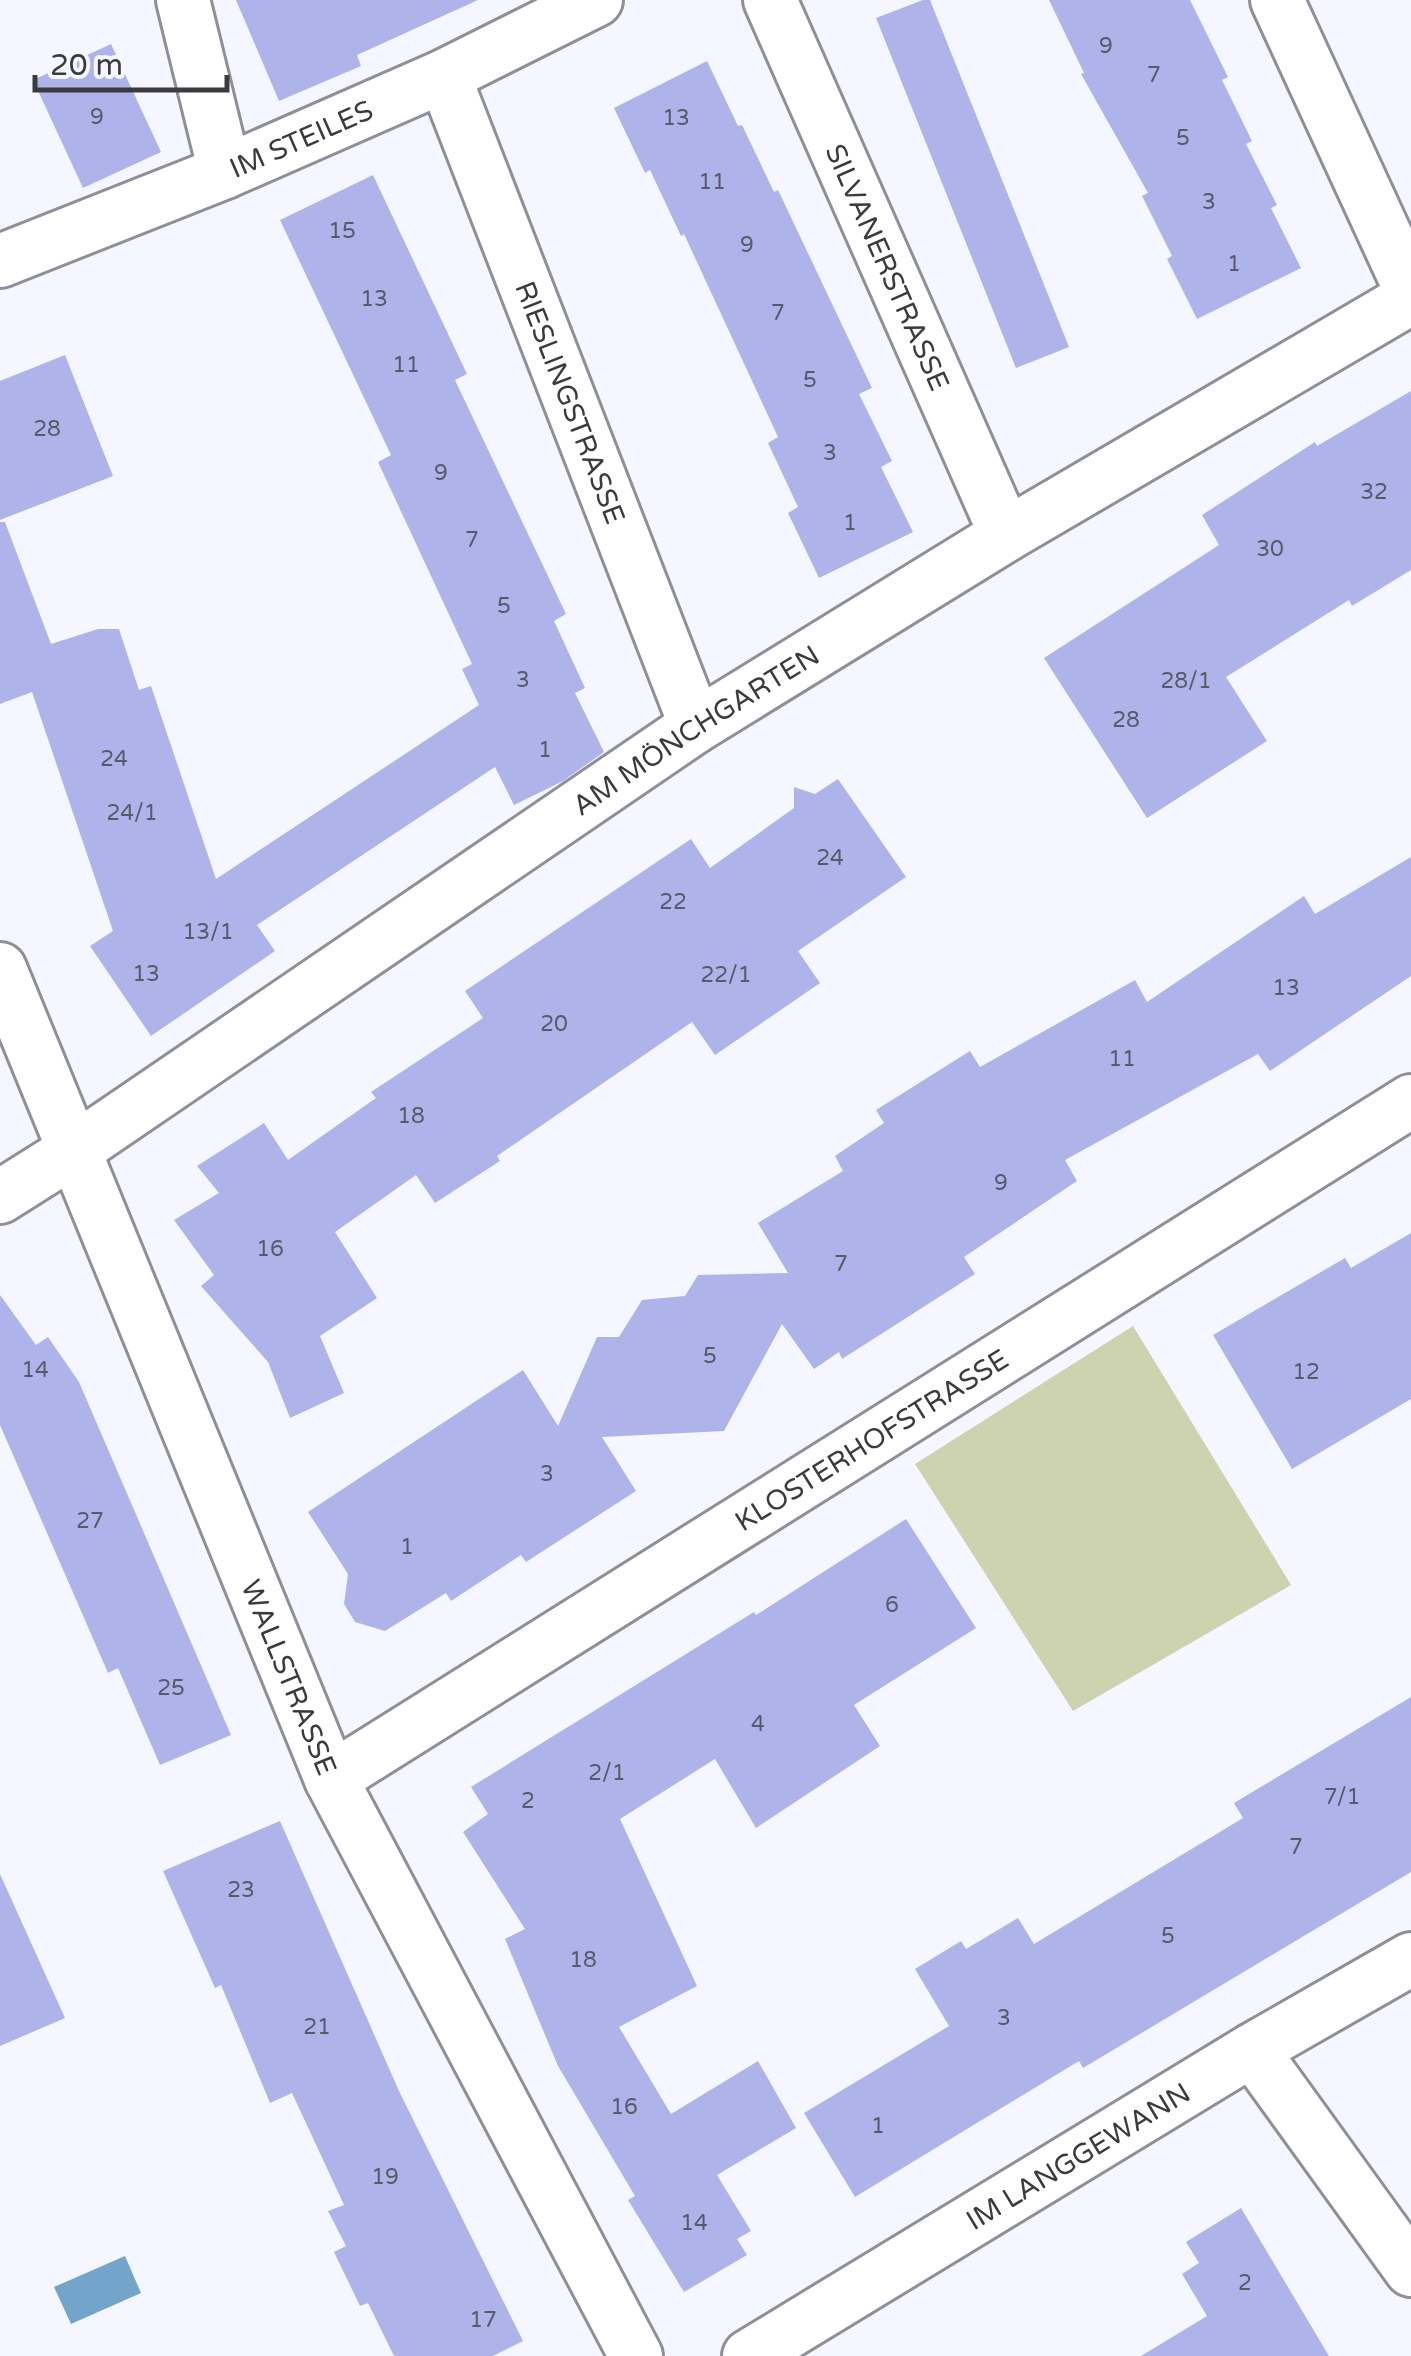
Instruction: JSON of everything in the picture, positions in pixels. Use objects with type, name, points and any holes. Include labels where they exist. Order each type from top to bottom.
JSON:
[{"type":"street","points":[[183,0],[226,172]]},
{"type":"street","name":"IM STEILES","points":[[0,261],[226,172],[444,76],[596,0]]},
{"type":"street","name":"SILVANERSTRASSE","points":[[770,0],[1006,535]]},
{"type":"street","points":[[1277,0],[1411,295]]},
{"type":"street","name":"RIESLINGSTRASSE","points":[[444,76],[696,726]]},
{"type":"street","name":"AM MÖNCHGARTEN","points":[[0,1198],[696,726],[1006,535],[1411,295]]},
{"type":"street","name":"WALLSTRASSE","points":[[0,969],[330,1779],[636,2356]]},
{"type":"street","name":"KLOSTERHOFSTRASSE","points":[[330,1779],[1411,1100]]},
{"type":"street","name":"IM LANGGEWANN","points":[[749,2356],[1252,2050],[1411,1960]]},
{"type":"street","points":[[1252,2050],[1411,2270]]},
{"type":"green space","points":[[1133,1326],[1291,1585],[1073,1711],[915,1464]]},
{"type":"water","points":[[125,2256],[141,2293],[71,2324],[54,2287]]},
{"type":"building","points":[[236,0],[478,0],[357,55],[361,66],[279,101]]},
{"type":"building","points":[[930,0],[1069,347],[1016,368],[876,18]]},
{"type":"building","points":[[1049,0],[1190,0],[1228,77],[1222,80],[1252,141],[1246,144],[1277,205],[1271,208],[1301,268],[1197,319],[1142,196],[1148,193],[1081,74],[1084,73]]},
{"type":"building","points":[[111,44],[161,152],[83,188],[33,80]]},
{"type":"building","points":[[707,61],[774,192],[778,190],[872,388],[859,394],[892,461],[881,467],[913,532],[819,578],[788,513],[798,507],[768,443],[778,437],[684,234],[681,236],[650,170],[645,173],[614,108]]},
{"type":"building","points":[[373,175],[467,374],[455,380],[566,614],[554,621],[585,688],[575,693],[604,752],[563,781],[514,805],[495,767],[257,925],[275,951],[151,1036],[90,946],[113,931],[32,692],[0,704],[0,522],[5,522],[51,644],[98,629],[119,629],[139,690],[151,686],[216,879],[479,705],[462,669],[472,664],[378,462],[391,455],[280,220]]},
{"type":"building","points":[[65,355],[113,476],[0,520],[0,381]]},
{"type":"building","points":[[1411,391],[1411,570],[1352,606],[1349,600],[1226,677],[1267,741],[1147,818],[1044,658],[1219,545],[1202,515],[1315,442],[1317,446]]},
{"type":"building","points":[[838,779],[906,877],[798,951],[820,983],[715,1055],[692,1022],[497,1156],[500,1161],[435,1203],[416,1175],[335,1232],[377,1298],[320,1336],[344,1393],[290,1418],[268,1362],[201,1286],[214,1275],[174,1220],[219,1193],[197,1166],[264,1123],[288,1160],[376,1098],[371,1092],[483,1018],[465,991],[691,839],[710,868],[794,808],[794,787],[815,794]]},
{"type":"building","points":[[1411,857],[1411,976],[1270,1071],[1258,1054],[1065,1160],[1077,1181],[964,1257],[975,1274],[842,1359],[839,1352],[814,1369],[782,1324],[724,1431],[602,1437],[636,1491],[526,1562],[521,1555],[451,1601],[446,1593],[385,1631],[355,1622],[344,1604],[348,1574],[308,1512],[523,1370],[558,1426],[597,1337],[619,1337],[642,1300],[685,1296],[698,1275],[788,1273],[758,1223],[843,1171],[835,1156],[884,1123],[876,1110],[970,1051],[980,1067],[1135,980],[1147,1002],[1304,896],[1315,914]]},
{"type":"building","points":[[1411,1233],[1411,1399],[1292,1469],[1213,1335],[1345,1258],[1351,1268]]},
{"type":"building","points":[[0,1295],[36,1345],[48,1337],[79,1382],[231,1735],[160,1765],[118,1668],[108,1673],[0,1425]]},
{"type":"building","points":[[906,1519],[976,1628],[854,1705],[880,1746],[756,1828],[715,1759],[620,1819],[697,1986],[619,2027],[671,2114],[758,2061],[796,2128],[717,2175],[751,2231],[737,2239],[747,2255],[684,2292],[628,2200],[635,2196],[558,2066],[505,1939],[525,1929],[463,1832],[488,1814],[471,1787],[754,1612],[756,1615]]},
{"type":"building","points":[[1411,1697],[1411,1872],[1083,2068],[1079,2061],[855,2197],[804,2113],[949,2026],[915,1969],[961,1941],[966,1949],[1018,1918],[1034,1944],[1243,1818],[1234,1803]]},
{"type":"building","points":[[280,1821],[399,2091],[523,2341],[493,2356],[394,2356],[368,2303],[360,2306],[334,2252],[346,2246],[328,2211],[344,2205],[292,2093],[270,2103],[221,1985],[215,1988],[163,1871]]},
{"type":"building","points":[[0,1874],[65,2018],[0,2046]]},
{"type":"building","points":[[1241,2208],[1329,2356],[1141,2356],[1207,2316],[1182,2274],[1199,2263],[1186,2242]]}]
